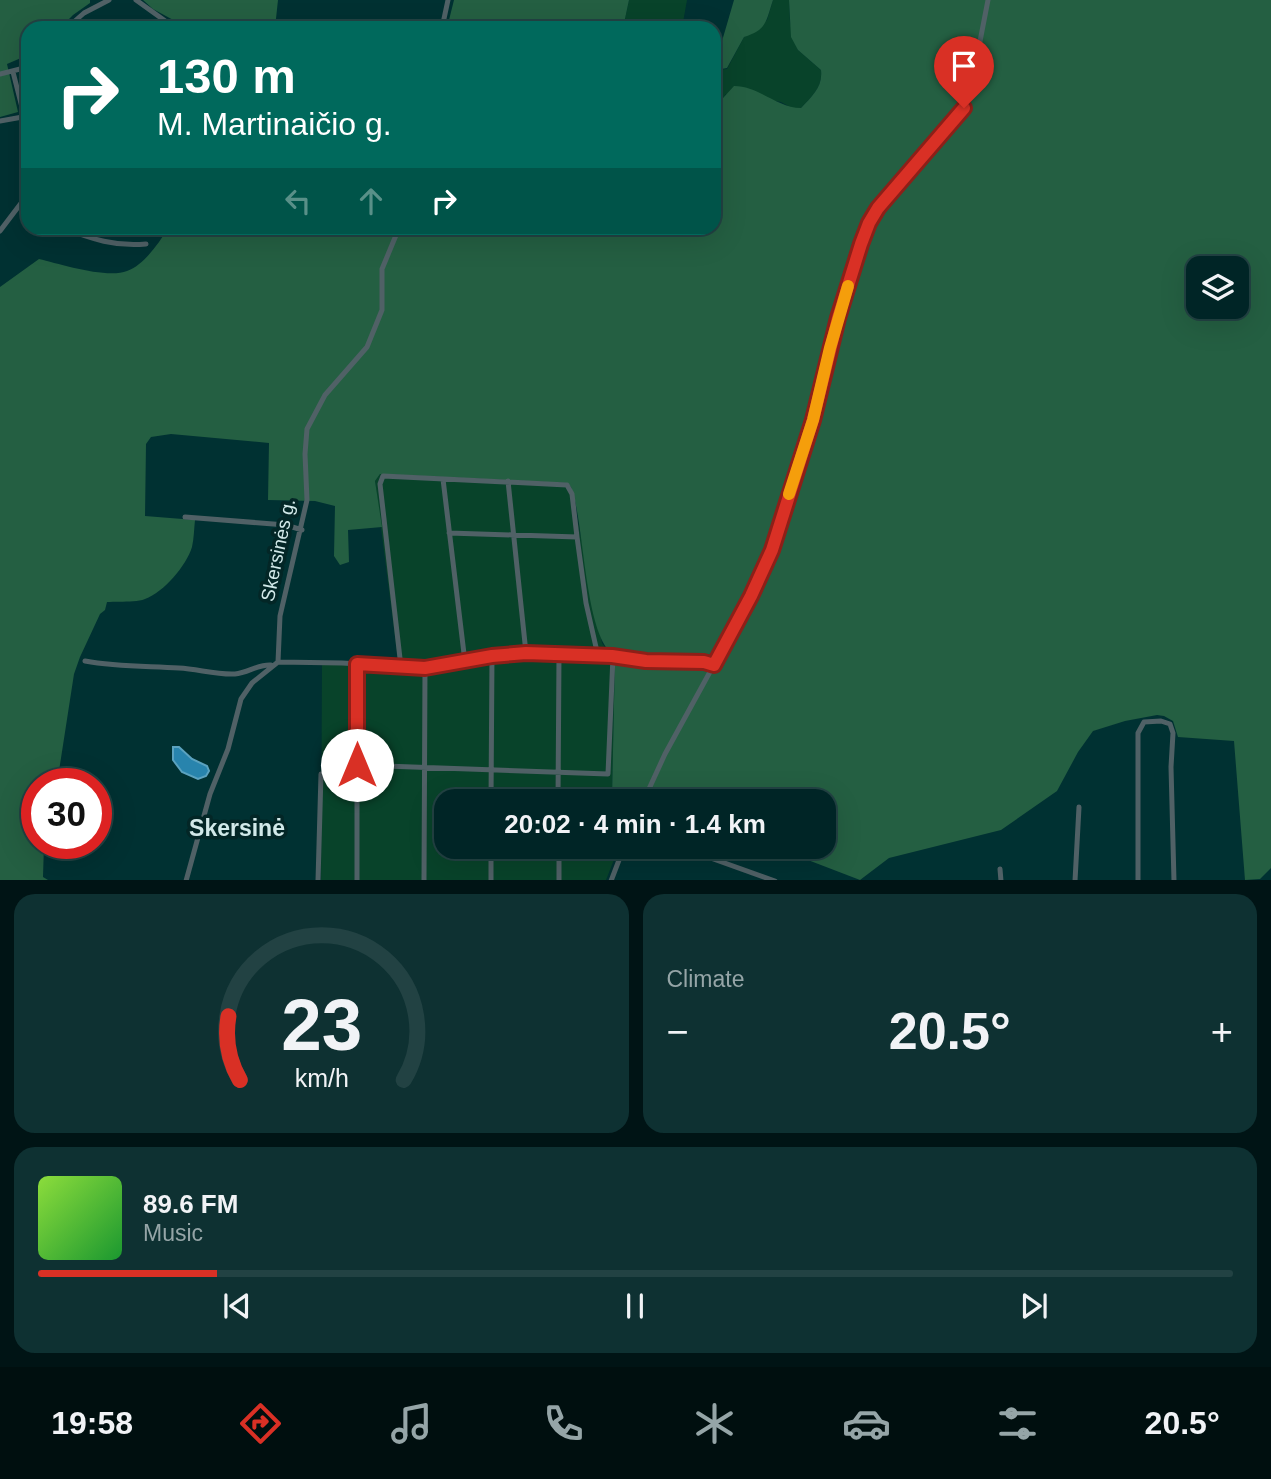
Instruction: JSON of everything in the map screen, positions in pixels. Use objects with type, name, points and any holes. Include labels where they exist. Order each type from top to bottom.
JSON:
[{"type":"street","points":[[75,21],[109,0]]},
{"type":"street","points":[[136,0],[166,21]]},
{"type":"street","points":[[444,21],[448,0]]},
{"type":"street","points":[[649,789],[665,754],[740,617],[772,550],[813,420],[838,318],[869,223],[878,208],[964,108],[970,93],[988,0]]},
{"type":"street","points":[[0,74],[21,69]]},
{"type":"street","points":[[13,72],[21,99]]},
{"type":"street","points":[[0,121],[21,117]]},
{"type":"street","points":[[0,231],[20,206]]},
{"type":"street","points":[[81,235],[121,245],[146,244]]},
{"type":"street","name":"Skersinės g.","points":[[274,664],[280,616],[307,500],[304,454],[307,429],[325,395],[367,347],[382,310],[382,269],[396,235]]},
{"type":"street","points":[[401,667],[380,479],[383,476],[567,485],[572,494],[586,603],[597,656]]},
{"type":"street","points":[[443,479],[465,662]]},
{"type":"street","points":[[508,481],[526,653]]},
{"type":"street","points":[[185,516],[286,525],[302,530]]},
{"type":"street","points":[[449,533],[577,537]]},
{"type":"street","points":[[85,661],[123,667],[177,668],[235,674],[251,671],[264,664],[357,664],[425,668],[526,653],[612,656],[646,661],[704,662],[714,665]]},
{"type":"street","points":[[558,789],[559,655]]},
{"type":"street","points":[[491,789],[492,656]]},
{"type":"street","points":[[357,765],[558,770],[608,774],[612,656]]},
{"type":"street","points":[[187,880],[210,794],[228,749],[241,699],[252,683],[274,664]]},
{"type":"street","points":[[357,664],[357,880]]},
{"type":"street","points":[[424,880],[425,668]]},
{"type":"street","points":[[1138,880],[1138,733],[1144,722],[1161,721],[1170,724],[1173,733],[1171,767],[1174,880]]},
{"type":"street","points":[[318,880],[321,774]]},
{"type":"street","points":[[1075,880],[1079,807]]},
{"type":"street","points":[[491,859],[491,880]]},
{"type":"street","points":[[559,859],[559,880]]},
{"type":"street","points":[[611,880],[619,859]]},
{"type":"street","points":[[715,859],[775,880]]},
{"type":"street","points":[[1000,869],[1001,880]]},
{"type":"green space","points":[[0,0],[90,0],[90,3],[67,21],[21,21],[21,58],[7,64],[18,112],[0,117]]},
{"type":"green space","points":[[143,0],[278,0],[276,21],[175,21]]},
{"type":"green space","points":[[454,0],[629,0],[624,21],[449,21]]},
{"type":"green space","points":[[629,0],[687,0],[683,21],[624,21]]},
{"type":"green space","points":[[734,0],[773,0],[761,28],[744,37],[727,68],[721,69],[721,45]]},
{"type":"green space","points":[[773,0],[789,0],[790,22],[798,50],[821,70],[816,91],[801,108],[792,108],[781,102],[726,94],[721,99],[721,70],[727,69],[744,37],[767,20]]},
{"type":"green space","points":[[789,0],[1271,0],[1271,868],[1260,879],[1245,880],[1234,741],[1178,737],[1173,721],[1157,715],[1093,731],[1057,791],[1001,830],[889,858],[860,880],[805,859],[836,859],[836,789],[612,789],[615,656],[605,645],[597,627],[576,504],[571,487],[567,483],[380,474],[375,481],[382,527],[348,530],[349,562],[340,565],[334,556],[335,506],[315,501],[268,500],[269,443],[171,434],[151,437],[146,444],[145,516],[195,520],[192,547],[180,570],[160,591],[141,600],[107,602],[105,610],[100,614],[74,674],[59,768],[21,768],[21,859],[44,859],[43,877],[48,880],[0,880],[0,287],[39,259],[96,272],[127,271],[145,259],[164,235],[721,235],[721,99],[734,86],[743,87],[784,105],[801,108],[818,86],[821,70],[798,50],[791,37]]},
{"type":"green space","points":[[380,474],[567,483],[571,487],[602,643],[609,653],[615,655],[612,789],[434,789],[434,859],[614,859],[606,880],[321,880],[322,664],[399,668],[375,481]]},
{"type":"water","points":[[173,747],[179,747],[192,759],[207,766],[209,771],[206,776],[198,779],[182,772],[173,760]]},
{"type":"slow traffic","points":[[789,494],[813,420],[848,286]]},
{"type":"district","name":"Skersinė","points":[[237,828]]},
{"type":"route","points":[[357,765],[357,664],[425,668],[526,653],[612,656],[646,661],[704,662],[714,665],[772,550],[813,420],[838,318],[869,223],[878,208],[964,108]]}]
